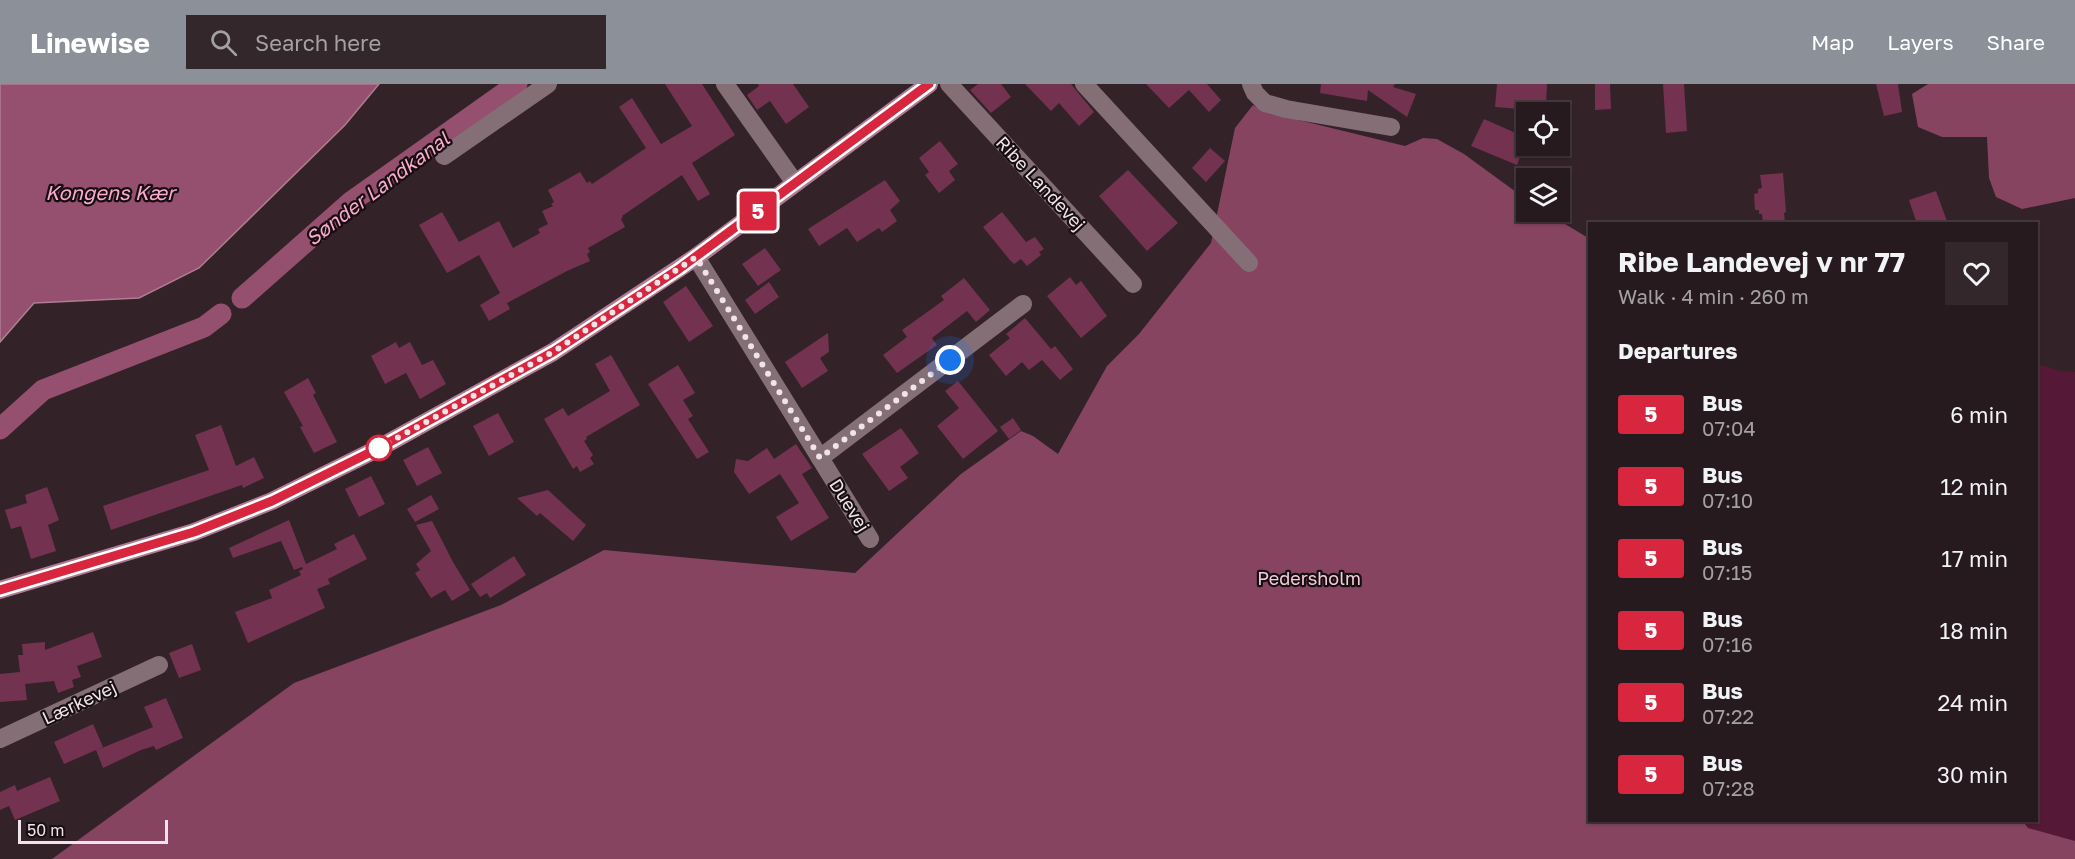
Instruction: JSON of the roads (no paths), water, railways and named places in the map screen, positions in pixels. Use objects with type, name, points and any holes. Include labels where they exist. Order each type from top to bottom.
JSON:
[{"type":"main road","points":[[0,590],[194,532],[272,501],[379,448],[553,352],[696,257],[929,84]]},
{"type":"street","points":[[444,156],[548,84]]},
{"type":"street","points":[[725,84],[795,183]]},
{"type":"street","name":"Ribe Landevej","points":[[949,84],[1133,284]]},
{"type":"street","points":[[1084,84],[1249,263]]},
{"type":"street","points":[[1251,84],[1255,93],[1265,103],[1286,109],[1391,127]]},
{"type":"street","name":"Duevej","points":[[696,257],[870,539]]},
{"type":"street","points":[[820,458],[1023,304]]},
{"type":"street","name":"Lærkevej","points":[[0,739],[159,665]]},
{"type":"water","name":"Kongens Kær","points":[[0,84],[379,84],[345,125],[199,268],[139,298],[34,303],[0,342]]},
{"type":"waterway","name":"Sønder Landkanal","points":[[242,298],[352,201],[517,84]]},
{"type":"waterway","name":"Sønder Landkanal","points":[[0,429],[43,390],[204,327],[221,314]]},
{"type":"park label","name":"Pedersholm","points":[[1309,578]]}]
